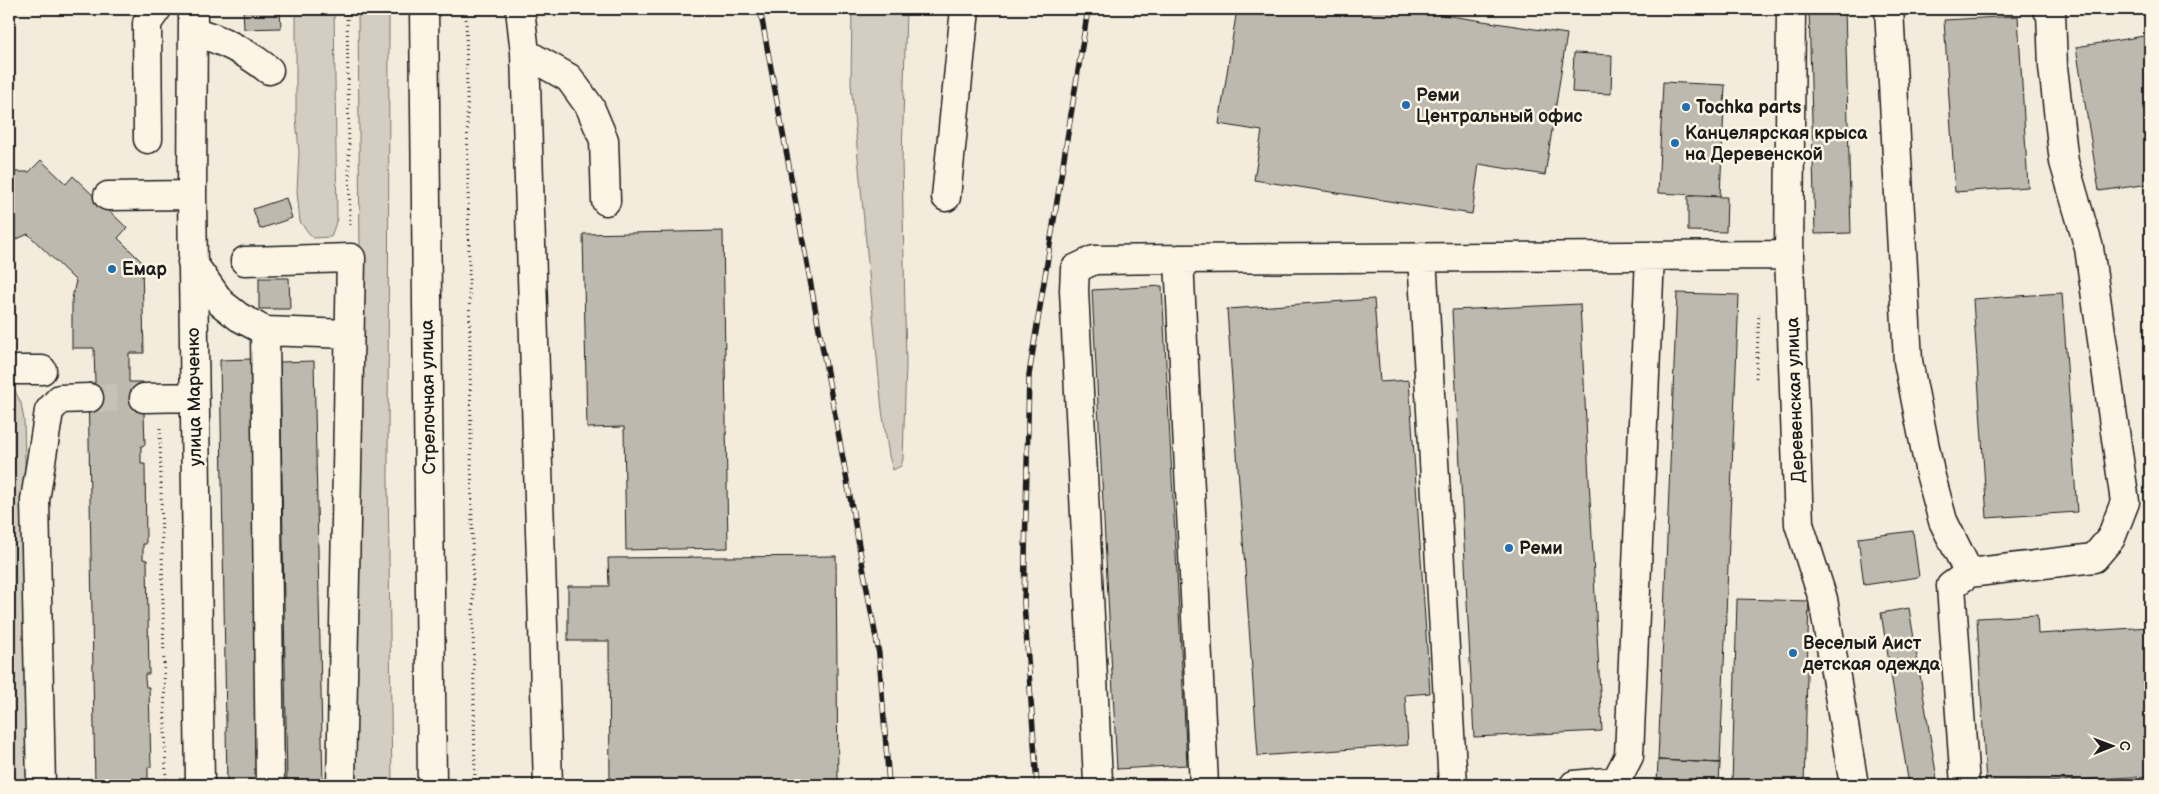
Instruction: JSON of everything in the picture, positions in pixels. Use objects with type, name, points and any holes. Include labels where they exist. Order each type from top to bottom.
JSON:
[{"type":"main road","points":[[148,139],[147,23],[157,9]]},
{"type":"main road","name":"Стрелочная улица","points":[[424,9],[432,785]]},
{"type":"main road","points":[[520,9],[525,53],[548,785]]},
{"type":"main road","points":[[946,197],[965,9]]},
{"type":"main road","name":"Деревенская улица","points":[[1791,9],[1789,255],[1799,524],[1823,599],[1854,785]]},
{"type":"main road","points":[[1889,9],[1908,361],[1930,473],[1942,521],[1968,572]]},
{"type":"main road","points":[[1965,785],[1952,586],[1968,572],[2094,558],[2111,538],[2125,502],[2089,248],[2064,162],[2053,67],[2051,12],[2047,9]]},
{"type":"main road","points":[[193,20],[204,34],[254,57],[269,70]]},
{"type":"main road","name":"улица Марченко","points":[[193,20],[192,262],[200,785]]},
{"type":"main road","points":[[525,53],[568,78],[590,107],[604,140],[606,201]]},
{"type":"main road","points":[[108,196],[192,195]]},
{"type":"main road","points":[[1101,785],[1098,782],[1074,290],[1075,269],[1094,260],[1789,255]]},
{"type":"main road","points":[[1574,785],[1616,781],[1629,756],[1650,256]]},
{"type":"main road","points":[[1422,257],[1453,785]]},
{"type":"main road","points":[[245,261],[351,258],[341,785]]},
{"type":"main road","points":[[1179,259],[1204,785]]},
{"type":"main road","points":[[192,262],[221,303],[239,317],[265,331],[349,334]]},
{"type":"main road","points":[[265,331],[270,785]]},
{"type":"main road","points":[[9,370],[42,370]]},
{"type":"main road","points":[[41,785],[35,500],[49,411],[60,400],[89,398]]},
{"type":"main road","points":[[152,398],[194,398]]},
{"type":"path","points":[[347,9],[351,258]]},
{"type":"path","points":[[466,9],[475,785]]},
{"type":"path","points":[[1756,378],[1759,310]]},
{"type":"path","points":[[152,398],[166,785]]},
{"type":"shaded area","points":[[296,9],[334,9],[337,219],[331,237],[313,238],[300,222],[297,192],[299,153],[296,117]]},
{"type":"shaded area","points":[[358,9],[389,9],[388,481],[392,785],[356,785],[360,256]]},
{"type":"shaded area","points":[[852,9],[906,9],[902,160],[906,364],[903,459],[901,466],[893,470],[882,410],[851,84]]},
{"type":"shaded area","points":[[9,388],[14,389],[21,403],[24,420],[33,785],[9,785]]},
{"type":"building","points":[[243,9],[280,9],[281,28],[244,29]]},
{"type":"building","points":[[1237,9],[1405,9],[1567,34],[1545,175],[1479,164],[1472,214],[1254,180],[1262,131],[1219,124]]},
{"type":"building","points":[[1809,9],[1845,9],[1851,233],[1815,234]]},
{"type":"building","points":[[2018,16],[2028,187],[1955,192],[1944,20]]},
{"type":"building","points":[[2150,35],[2150,184],[2099,191],[2076,47]]},
{"type":"building","points":[[1574,53],[1612,55],[1611,94],[1572,92]]},
{"type":"building","points":[[1663,82],[1725,85],[1720,196],[1658,193]]},
{"type":"building","points":[[41,160],[66,184],[73,176],[127,228],[118,238],[142,262],[144,353],[129,353],[129,382],[143,382],[145,445],[141,446],[141,464],[145,464],[146,544],[143,544],[143,559],[147,560],[149,674],[145,674],[145,679],[146,687],[149,687],[151,767],[148,767],[148,783],[151,782],[151,785],[95,785],[88,383],[95,383],[94,348],[72,348],[72,298],[76,281],[28,234],[15,240],[9,240],[9,172],[29,172]]},
{"type":"building","points":[[1688,196],[1727,197],[1726,232],[1688,231]]},
{"type":"building","points":[[286,198],[292,218],[260,229],[253,209]]},
{"type":"building","points":[[723,231],[728,548],[626,550],[624,427],[587,428],[583,234]]},
{"type":"building","points":[[259,278],[289,278],[290,309],[259,309]]},
{"type":"building","points":[[1162,286],[1187,765],[1117,769],[1092,290]]},
{"type":"building","points":[[1677,293],[1739,295],[1720,763],[1658,760]]},
{"type":"building","points":[[2062,293],[2077,512],[1987,518],[1973,299]]},
{"type":"building","points":[[1374,299],[1380,382],[1409,380],[1430,693],[1405,695],[1408,745],[1258,756],[1227,309]]},
{"type":"building","points":[[1580,304],[1602,731],[1474,737],[1452,310]]},
{"type":"building","points":[[251,359],[258,785],[227,785],[220,360]]},
{"type":"building","points":[[314,361],[323,785],[287,785],[280,362]]},
{"type":"building","points":[[1913,531],[1919,577],[1864,585],[1858,538]]},
{"type":"building","points":[[836,556],[838,785],[610,785],[609,641],[568,641],[568,586],[609,586],[608,558]]},
{"type":"building","points":[[1737,599],[1809,601],[1804,785],[1732,785]]},
{"type":"building","points":[[1909,608],[1938,785],[1909,785],[1881,613]]},
{"type":"building","points":[[2037,615],[2038,634],[2150,627],[2150,776],[1986,785],[1977,618]]},
{"type":"building","points":[[1658,760],[1720,763],[1719,785],[1657,785]]},
{"type":"tunnel","points":[[89,398],[144,398]]},
{"type":"railway","points":[[760,9],[879,654],[889,785]]},
{"type":"railway","points":[[1037,785],[1024,603],[1029,375],[1088,9]]},
{"type":"place","name":"Реми Центральный офис","points":[[1406,105]]},
{"type":"place","name":"Tochka parts","points":[[1686,107]]},
{"type":"place","name":"Канцелярская крыса на Деревенской","points":[[1675,143]]},
{"type":"place","name":"Емар","points":[[112,269]]},
{"type":"place","name":"Реми","points":[[1509,548]]},
{"type":"place","name":"Веселый Аист детская одежда","points":[[1793,653]]}]
